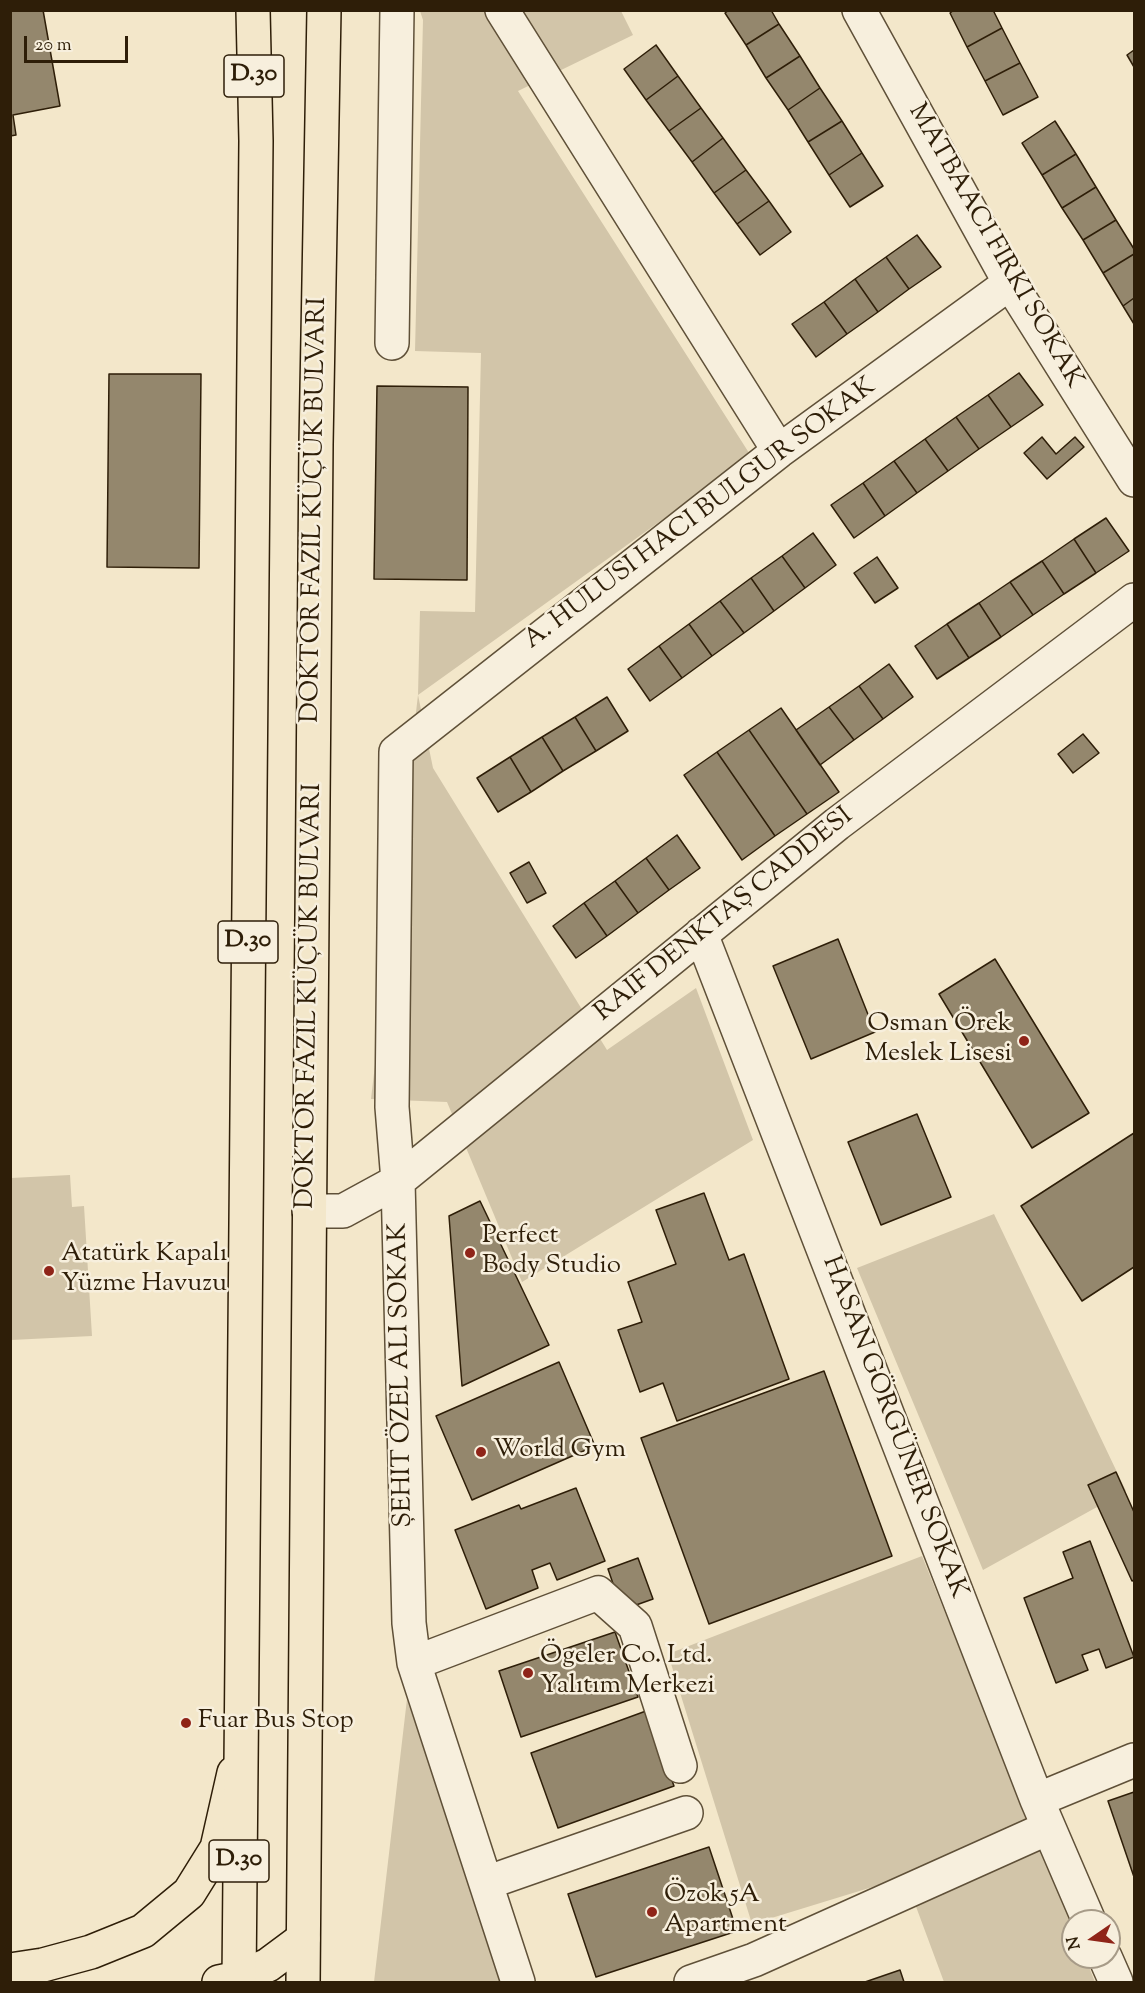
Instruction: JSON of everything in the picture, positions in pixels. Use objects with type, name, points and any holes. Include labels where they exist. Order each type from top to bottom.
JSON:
[{"type":"main road","points":[[235,10],[256,141]]},
{"type":"main road","name":"D.30","points":[[232,1981],[240,1743],[256,141],[252,10]]},
{"type":"main road","name":"D.30","points":[[303,1983],[316,444],[324,10]]},
{"type":"main road","points":[[10,1970],[43,1965],[92,1952],[144,1931],[189,1893],[217,1848],[240,1743]]},
{"type":"main road","points":[[232,1981],[268,1965],[303,1939]]},
{"type":"street","points":[[392,343],[397,10]]},
{"type":"street","points":[[502,10],[778,452],[1010,284]]},
{"type":"street","points":[[859,10],[1010,284],[1134,480]]},
{"type":"street","name":"ŞEHIT ÖZEL ALI SOKAK","points":[[518,1983],[414,1663],[409,1623],[398,1182],[392,1107],[396,752],[778,452]]},
{"type":"street","name":"RAIF DENKTAŞ CADDESI","points":[[309,1211],[344,1211],[398,1182],[837,824],[1134,600]]},
{"type":"street","name":"HASAN GÖRGÜNER SOKAK","points":[[701,934],[1043,1814],[1084,1909]]},
{"type":"street","points":[[414,1663],[598,1593],[635,1626],[680,1766]]},
{"type":"street","points":[[691,1983],[757,1971],[1043,1814],[1134,1760]]},
{"type":"street","points":[[486,1883],[686,1813]]},
{"type":"street","points":[[1110,1969],[1116,1983]]},
{"type":"shaded area","points":[[420,11],[621,11],[633,35],[518,91],[751,456],[418,695],[420,611],[475,612],[481,353],[415,351],[423,20]]},
{"type":"shaded area","points":[[418,695],[433,768],[607,1050],[696,988],[753,1140],[522,1282],[447,1102],[371,1099]]},
{"type":"shaded area","name":"Atatürk Kapalı Yüzme Havuzu","points":[[70,1175],[72,1207],[84,1206],[92,1336],[11,1340],[11,1178]]},
{"type":"shaded area","points":[[994,1214],[1126,1491],[983,1570],[857,1268]]},
{"type":"shaded area","points":[[922,1556],[1065,1909],[1061,1909],[1061,1969],[1090,1969],[1095,1982],[944,1982],[905,1877],[752,1924],[668,1654]]},
{"type":"shaded area","points":[[407,1699],[504,1982],[374,1982]]},
{"type":"building","points":[[10,10],[43,10],[60,106],[13,115],[16,135],[10,136]]},
{"type":"building","points":[[729,10],[771,10],[779,24],[746,45],[725,13]]},
{"type":"building","points":[[954,10],[993,10],[1002,28],[967,47],[950,13]]},
{"type":"building","points":[[779,24],[800,56],[766,78],[746,45]]},
{"type":"building","points":[[1002,28],[1020,63],[985,81],[967,47]]},
{"type":"building","points":[[656,45],[678,76],[646,100],[624,69]]},
{"type":"building","points":[[1134,50],[1134,67],[1127,55]]},
{"type":"building","points":[[800,56],[820,88],[788,110],[766,78]]},
{"type":"building","points":[[1020,63],[1038,97],[1003,115],[985,81]]},
{"type":"building","points":[[678,76],[701,108],[669,131],[646,100]]},
{"type":"building","points":[[820,88],[842,121],[808,142],[788,110]]},
{"type":"building","points":[[701,108],[723,138],[692,162],[669,131]]},
{"type":"building","points":[[842,121],[862,153],[829,175],[808,142]]},
{"type":"building","points":[[1055,121],[1076,154],[1042,175],[1022,143]]},
{"type":"building","points":[[723,138],[746,170],[714,193],[692,162]]},
{"type":"building","points":[[862,153],[883,186],[850,207],[829,175]]},
{"type":"building","points":[[1076,154],[1096,187],[1062,208],[1042,175]]},
{"type":"building","points":[[746,170],[769,201],[737,224],[714,193]]},
{"type":"building","points":[[1096,187],[1116,220],[1083,240],[1062,208]]},
{"type":"building","points":[[769,201],[791,232],[760,255],[737,224]]},
{"type":"building","points":[[1116,220],[1134,249],[1134,254],[1103,273],[1083,240]]},
{"type":"building","points":[[917,235],[941,267],[909,289],[886,257]]},
{"type":"building","points":[[1134,254],[1134,298],[1123,306],[1103,273]]},
{"type":"building","points":[[886,257],[909,289],[878,312],[855,279]]},
{"type":"building","points":[[855,279],[878,312],[847,334],[824,302]]},
{"type":"building","points":[[1134,298],[1134,324],[1123,306]]},
{"type":"building","points":[[824,302],[847,334],[816,357],[792,324]]},
{"type":"building","points":[[1019,373],[1043,405],[1011,427],[988,395]]},
{"type":"building","points":[[109,374],[201,374],[199,568],[107,567]]},
{"type":"building","points":[[377,386],[468,387],[467,580],[374,579]]},
{"type":"building","points":[[988,395],[1011,427],[979,449],[956,417]]},
{"type":"building","points":[[956,417],[979,449],[948,471],[925,439]]},
{"type":"building","points":[[1042,437],[1056,454],[1075,437],[1084,447],[1047,479],[1024,453]]},
{"type":"building","points":[[925,439],[948,471],[917,493],[894,461]]},
{"type":"building","points":[[894,461],[917,493],[885,516],[863,483]]},
{"type":"building","points":[[863,483],[885,516],[854,538],[831,505]]},
{"type":"building","points":[[1106,518],[1129,551],[1096,573],[1074,539]]},
{"type":"building","points":[[813,533],[836,565],[805,588],[782,556]]},
{"type":"building","points":[[1074,539],[1096,573],[1064,594],[1042,561]]},
{"type":"building","points":[[782,556],[805,588],[774,611],[751,578]]},
{"type":"building","points":[[877,557],[898,588],[875,603],[854,573]]},
{"type":"building","points":[[1042,561],[1064,594],[1033,615],[1010,582]]},
{"type":"building","points":[[751,578],[774,611],[744,633],[720,601]]},
{"type":"building","points":[[1010,582],[1033,615],[1001,637],[979,603]]},
{"type":"building","points":[[720,601],[744,633],[712,656],[689,624]]},
{"type":"building","points":[[979,603],[1001,637],[969,658],[947,624]]},
{"type":"building","points":[[689,624],[712,656],[682,678],[659,646]]},
{"type":"building","points":[[947,624],[969,658],[937,679],[915,646]]},
{"type":"building","points":[[659,646],[682,678],[650,701],[628,669]]},
{"type":"building","points":[[889,664],[913,697],[883,719],[859,686]]},
{"type":"building","points":[[859,686],[883,719],[854,740],[829,707]]},
{"type":"building","points":[[607,697],[628,731],[596,751],[575,717]]},
{"type":"building","points":[[829,707],[854,740],[820,765],[796,730]]},
{"type":"building","points":[[781,708],[839,792],[807,814],[749,730]]},
{"type":"building","points":[[575,717],[596,751],[563,771],[542,737]]},
{"type":"building","points":[[749,730],[807,814],[775,836],[717,752]]},
{"type":"building","points":[[1083,734],[1099,753],[1073,773],[1058,754]]},
{"type":"building","points":[[542,737],[563,771],[531,792],[510,757]]},
{"type":"building","points":[[717,752],[775,836],[742,860],[684,775]]},
{"type":"building","points":[[510,757],[531,792],[498,812],[477,778]]},
{"type":"building","points":[[677,835],[700,868],[669,890],[646,858]]},
{"type":"building","points":[[646,858],[669,890],[638,913],[615,881]]},
{"type":"building","points":[[529,862],[546,893],[527,903],[510,873]]},
{"type":"building","points":[[615,881],[638,913],[607,936],[584,903]]},
{"type":"building","points":[[584,903],[607,936],[576,958],[553,926]]},
{"type":"building","points":[[838,939],[875,1032],[811,1059],[773,966]]},
{"type":"building","points":[[995,959],[1089,1113],[1032,1148],[939,994]]},
{"type":"building","points":[[917,1114],[951,1197],[881,1225],[848,1142]]},
{"type":"building","points":[[1134,1133],[1134,1267],[1082,1301],[1021,1206]]},
{"type":"building","points":[[704,1193],[729,1260],[744,1254],[789,1379],[677,1421],[663,1383],[640,1392],[618,1330],[642,1322],[628,1282],[676,1264],[656,1210]]},
{"type":"building","points":[[480,1201],[549,1345],[462,1386],[449,1216]]},
{"type":"building","points":[[559,1362],[595,1446],[472,1500],[436,1416]]},
{"type":"building","points":[[824,1371],[892,1556],[709,1624],[641,1438]]},
{"type":"building","points":[[1116,1472],[1134,1512],[1134,1580],[1132,1581],[1088,1485]]},
{"type":"building","points":[[576,1488],[605,1561],[557,1580],[550,1563],[532,1570],[538,1588],[486,1609],[455,1530],[519,1505],[521,1509]]},
{"type":"building","points":[[1090,1541],[1134,1657],[1106,1668],[1099,1649],[1082,1655],[1088,1670],[1056,1683],[1024,1598],[1073,1578],[1063,1552]]},
{"type":"building","points":[[638,1558],[653,1599],[622,1610],[608,1569]]},
{"type":"building","points":[[615,1632],[638,1697],[521,1737],[499,1671]]},
{"type":"building","points":[[646,1711],[674,1786],[558,1828],[531,1753]]},
{"type":"building","points":[[1134,1792],[1134,1877],[1108,1801]]},
{"type":"building","name":"Özok 5A Apartment","points":[[709,1847],[737,1931],[596,1977],[568,1894]]},
{"type":"building","points":[[900,1970],[904,1982],[865,1982]]},
{"type":"place","name":"Osman Örek Meslek Lisesi","points":[[1024,1041]]},
{"type":"place","name":"Perfect Body Studio","points":[[470,1253]]},
{"type":"place","name":"Atatürk Kapalı Yüzme Havuzu","points":[[49,1271]]},
{"type":"place","name":"World Gym","points":[[481,1452]]},
{"type":"place","name":"Ögeler Co. Ltd. Yalıtım Merkezi","points":[[528,1673]]},
{"type":"place","name":"Fuar Bus Stop","points":[[186,1723]]},
{"type":"place","name":"Özok 5A Apartment","points":[[652,1912]]}]
